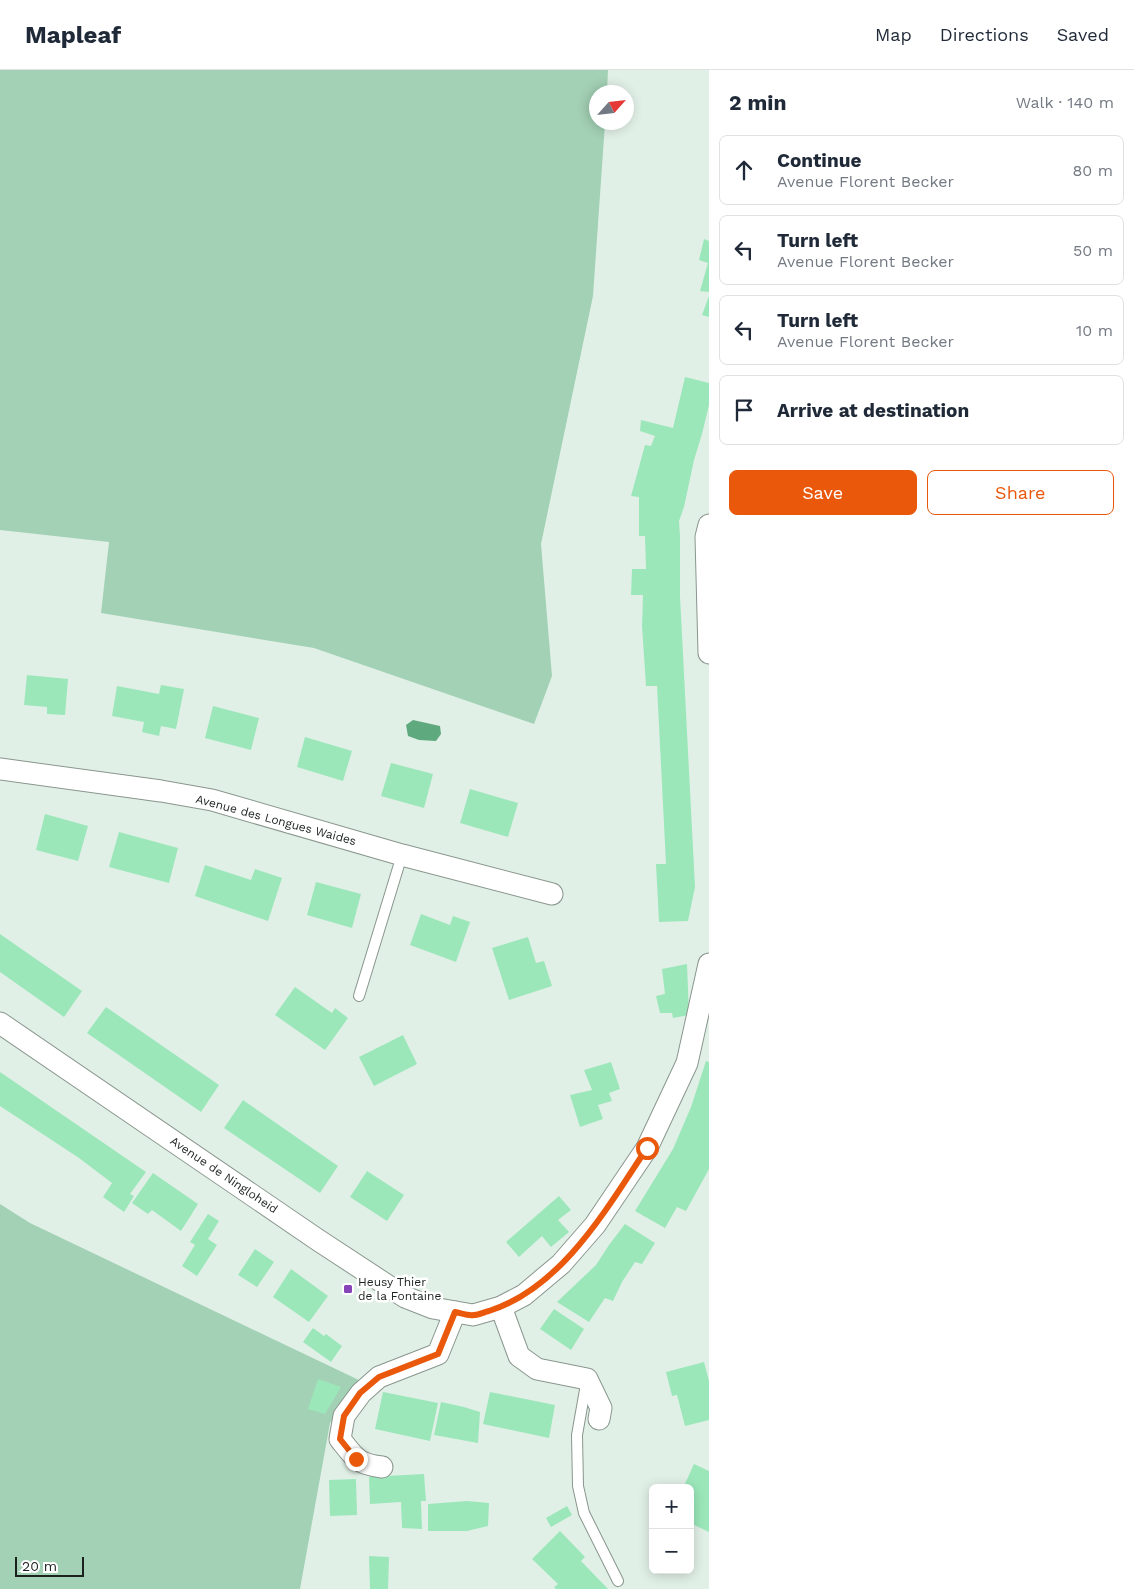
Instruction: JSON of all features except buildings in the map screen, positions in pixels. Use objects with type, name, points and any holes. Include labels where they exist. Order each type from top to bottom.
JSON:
[{"type":"street","points":[[708,534],[709,653]]},
{"type":"street","name":"Avenue des Longues Waides","points":[[0,769],[161,791],[212,800],[402,855],[552,894]]},
{"type":"street","name":"Avenue de Ningloheid","points":[[0,1023],[405,1297],[433,1308],[473,1316],[501,1307],[524,1295],[561,1264],[595,1225],[647,1148],[688,1063],[709,964]]},
{"type":"street","points":[[501,1307],[519,1356],[537,1369],[587,1379],[601,1408],[599,1419]]},
{"type":"street","points":[[382,1467],[370,1465],[356,1459],[340,1439],[344,1416],[360,1393],[379,1377],[438,1354],[455,1312]]},
{"type":"lane","points":[[359,996],[402,855]]},
{"type":"lane","points":[[587,1379],[577,1435],[578,1486],[584,1513],[618,1581]]},
{"type":"shaded area","points":[[0,70],[608,70],[607,85],[589,85],[589,130],[605,130],[593,296],[541,544],[552,676],[534,724],[314,648],[101,613],[109,542],[0,530]]},
{"type":"shaded area","points":[[413,720],[440,726],[441,734],[436,741],[419,740],[408,736],[406,725]]},
{"type":"shaded area","points":[[0,1204],[30,1223],[361,1381],[330,1423],[300,1589],[0,1589]]},
{"type":"place","name":"Heusy Thier de la Fontaine","points":[[348,1289]]},
{"type":"route","points":[[356,1459],[340,1439],[344,1416],[360,1393],[379,1377],[438,1354],[455,1312],[473,1316],[501,1307],[524,1295],[561,1264],[595,1225],[647,1148]]}]
